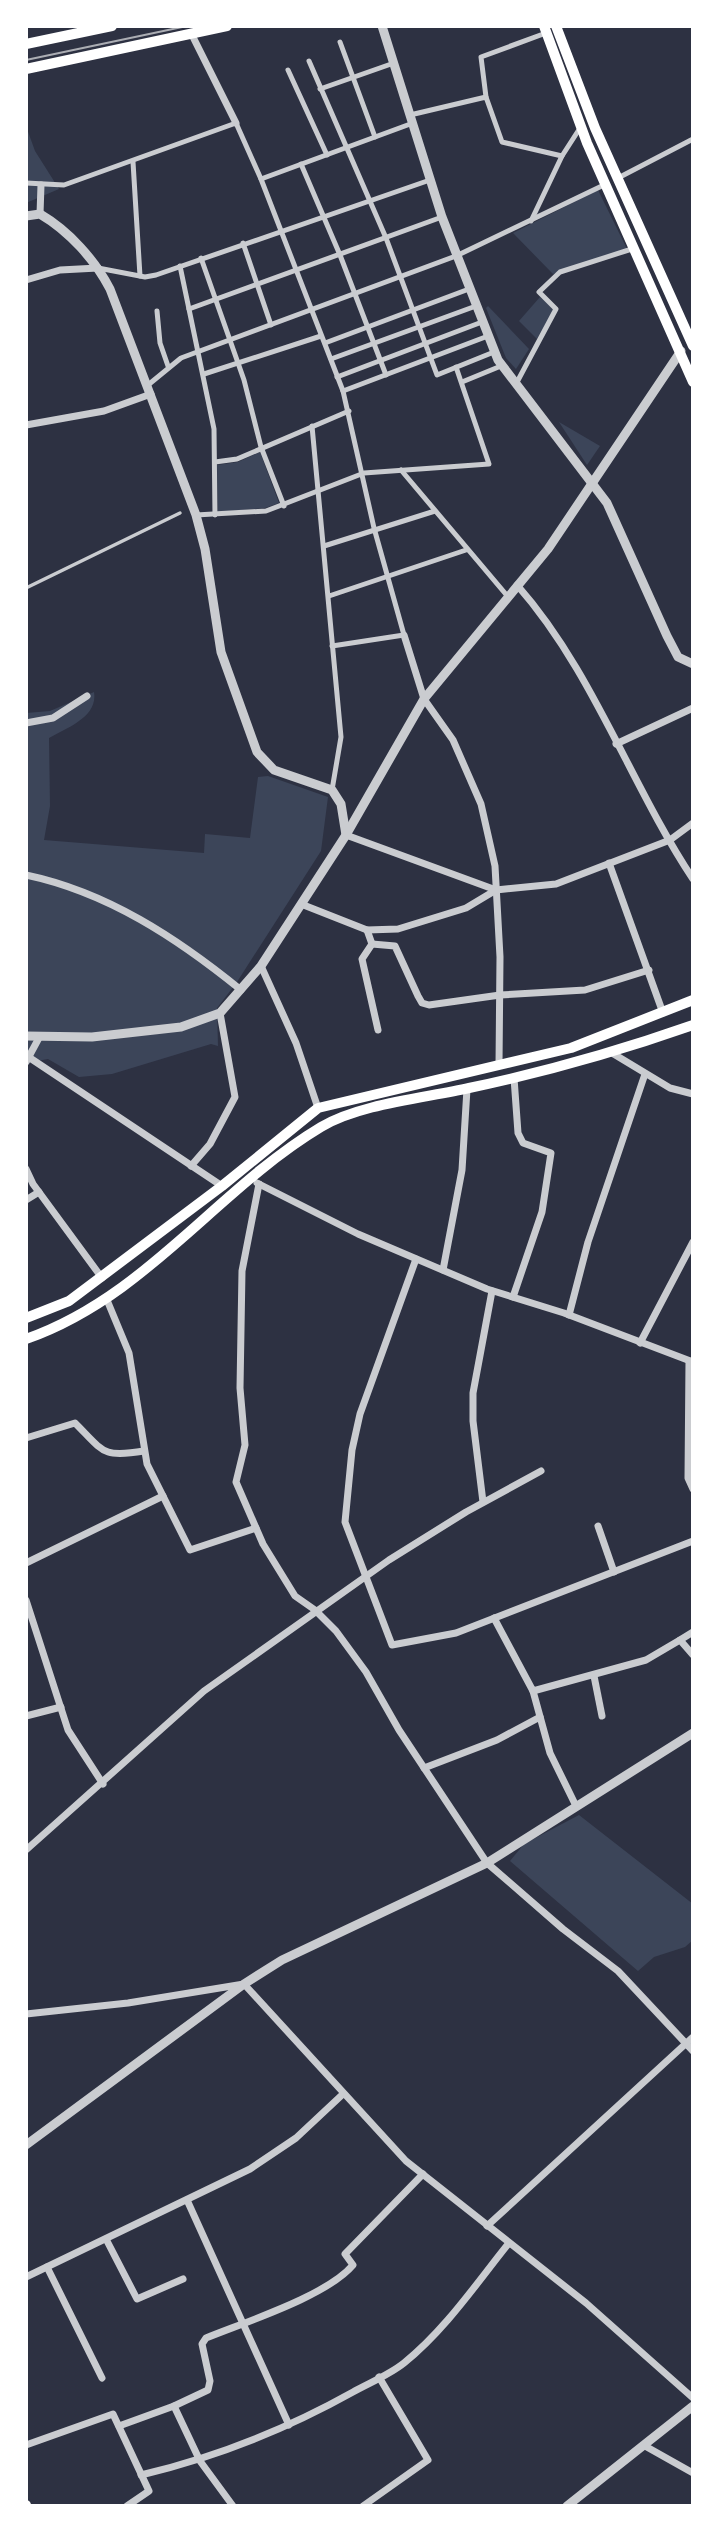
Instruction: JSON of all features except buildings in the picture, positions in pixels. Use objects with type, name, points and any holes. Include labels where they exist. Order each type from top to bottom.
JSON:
[{"type":"main road","points":[[26,44],[112,26]]},
{"type":"main road","points":[[26,69],[227,26]]},
{"type":"main road","points":[[549,28],[581,126],[693,382]]},
{"type":"main road","points":[[549,28],[690,329],[693,346]]},
{"type":"main road","points":[[26,1318],[69,1301],[102,1278],[318,1108],[571,1048],[693,1000]]},
{"type":"main road","points":[[26,1339],[56,1328],[107,1300],[322,1126],[381,1105],[467,1089],[612,1054],[693,1025]]},
{"type":"street","points":[[383,26],[442,217],[494,352],[501,366],[607,503],[678,657],[693,664]]},
{"type":"street","points":[[549,28],[481,57],[486,97],[502,142],[562,156]]},
{"type":"street","points":[[192,35],[261,179],[343,391],[387,578],[424,699],[453,740],[481,803],[495,866],[500,995],[499,1065]]},
{"type":"street","points":[[340,42],[375,136]]},
{"type":"street","points":[[309,61],[386,238],[437,375],[494,352]]},
{"type":"street","points":[[320,89],[394,63]]},
{"type":"street","points":[[288,70],[327,155]]},
{"type":"street","points":[[261,179],[346,148],[411,119],[486,97]]},
{"type":"street","points":[[26,183],[64,185],[133,162],[236,122]]},
{"type":"street","points":[[531,221],[562,156],[581,126]]},
{"type":"street","points":[[617,178],[693,139]]},
{"type":"street","points":[[133,162],[140,276]]},
{"type":"street","points":[[301,164],[341,255],[386,375]]},
{"type":"street","points":[[26,280],[60,270],[98,268],[151,277],[430,180]]},
{"type":"street","points":[[26,425],[104,411],[149,390],[168,366],[198,351],[456,256],[606,184]]},
{"type":"street","points":[[40,214],[41,185]]},
{"type":"street","points":[[26,216],[40,214],[61,229],[98,268],[110,289],[196,515],[205,550],[221,652],[257,752],[274,770],[332,790],[341,804],[346,835]]},
{"type":"street","points":[[188,309],[442,217]]},
{"type":"street","points":[[243,243],[271,325]]},
{"type":"street","points":[[516,385],[556,309],[539,292],[560,272],[635,248]]},
{"type":"street","points":[[201,258],[253,408],[261,447],[284,506]]},
{"type":"street","points":[[180,266],[214,429],[215,515]]},
{"type":"street","points":[[325,343],[469,289]]},
{"type":"street","points":[[331,359],[476,306]]},
{"type":"street","points":[[157,311],[160,342],[168,366]]},
{"type":"street","points":[[337,377],[482,322]]},
{"type":"street","points":[[204,374],[321,335]]},
{"type":"street","points":[[343,391],[488,336]]},
{"type":"street","points":[[26,1036],[92,1037],[181,1027],[220,1013],[261,966],[346,835],[424,699],[548,549],[681,351]]},
{"type":"street","points":[[463,382],[501,366]]},
{"type":"street","points":[[196,515],[266,511],[364,473],[489,464],[456,367]]},
{"type":"street","points":[[215,462],[237,459],[349,411]]},
{"type":"street","points":[[312,426],[341,737],[332,790]]},
{"type":"street","points":[[401,470],[509,598]]},
{"type":"street","points":[[324,546],[374,528],[435,511]]},
{"type":"street","points":[[329,596],[466,550]]},
{"type":"street","points":[[517,585],[546,617],[667,841],[693,879]]},
{"type":"street","points":[[332,646],[404,635]]},
{"type":"street","points":[[26,723],[53,718],[87,696]]},
{"type":"street","points":[[616,744],[693,708]]},
{"type":"street","points":[[301,904],[367,930],[398,929],[466,908],[496,890],[556,884],[667,841],[693,823]]},
{"type":"street","points":[[346,835],[496,890]]},
{"type":"street","points":[[609,863],[663,1013]]},
{"type":"street","points":[[26,875],[77,889],[119,908],[185,947],[241,990]]},
{"type":"street","points":[[367,930],[372,944]]},
{"type":"street","points":[[372,944],[396,946],[422,1003],[429,1005],[500,995],[585,989],[649,970]]},
{"type":"street","points":[[372,944],[362,959],[378,1030]]},
{"type":"street","points":[[261,966],[296,1043],[318,1108]]},
{"type":"street","points":[[191,1166],[210,1144],[235,1097],[220,1013]]},
{"type":"street","points":[[40,1036],[28,1060],[222,1186]]},
{"type":"street","points":[[612,1054],[670,1088],[693,1094]]},
{"type":"street","points":[[569,1315],[587,1242],[645,1074]]},
{"type":"street","points":[[513,1297],[542,1212],[551,1153],[523,1143],[518,1133],[514,1078]]},
{"type":"street","points":[[443,1270],[462,1170],[467,1089]]},
{"type":"street","points":[[26,1169],[39,1192],[102,1278]]},
{"type":"street","points":[[693,1489],[688,1478],[691,1361],[569,1315],[492,1291],[358,1234],[254,1182],[242,1271],[240,1388],[245,1445],[236,1482],[256,1528],[295,1596],[315,1610],[336,1631],[366,1672],[486,1863],[563,1929],[618,1971],[693,2051]]},
{"type":"street","points":[[26,1200],[39,1192]]},
{"type":"street","points":[[640,1343],[693,1241]]},
{"type":"street","points":[[416,1259],[360,1414],[352,1450],[345,1522],[392,1645],[456,1633],[693,1541]]},
{"type":"street","points":[[483,1502],[472,1421],[473,1393],[492,1291]]},
{"type":"street","points":[[107,1300],[129,1353],[144,1451],[190,1550],[256,1528]]},
{"type":"street","points":[[26,1438],[75,1423],[104,1452],[115,1456],[144,1451]]},
{"type":"street","points":[[26,1850],[204,1691],[366,1576],[483,1502],[541,1471]]},
{"type":"street","points":[[26,1563],[163,1496]]},
{"type":"street","points":[[598,1526],[614,1572]]},
{"type":"street","points":[[26,1600],[68,1730],[103,1784]]},
{"type":"street","points":[[494,1618],[533,1691],[550,1753],[576,1806]]},
{"type":"street","points":[[533,1691],[549,1684],[594,1676],[646,1660],[693,1632]]},
{"type":"street","points":[[680,1640],[693,1655]]},
{"type":"street","points":[[594,1676],[602,1716]]},
{"type":"street","points":[[26,1716],[61,1707]]},
{"type":"street","points":[[424,1768],[497,1740],[540,1717]]},
{"type":"street","points":[[26,2145],[244,1984],[282,1960],[486,1863],[693,1732]]},
{"type":"street","points":[[26,2014],[128,2003],[244,1984]]},
{"type":"street","points":[[244,1984],[343,2094],[423,2175],[586,2303],[693,2398]]},
{"type":"street","points":[[487,2226],[693,2038]]},
{"type":"street","points":[[26,2277],[250,2169],[296,2138],[343,2094]]},
{"type":"street","points":[[118,2426],[174,2406],[208,2390],[211,2381],[202,2344],[206,2338],[323,2288],[349,2270],[353,2265],[345,2254],[423,2175]]},
{"type":"street","points":[[187,2200],[289,2425]]},
{"type":"street","points":[[106,2239],[137,2298],[183,2279]]},
{"type":"street","points":[[141,2475],[200,2461],[255,2441],[402,2364],[438,2331],[509,2243]]},
{"type":"street","points":[[47,2267],[102,2378]]},
{"type":"street","points":[[363,2506],[428,2460],[379,2377]]},
{"type":"street","points":[[174,2406],[200,2461],[233,2506]]},
{"type":"street","points":[[567,2506],[693,2406]]},
{"type":"street","points":[[26,2445],[113,2414],[149,2491],[127,2506]]},
{"type":"street","points":[[645,2445],[693,2473]]},
{"type":"lane","points":[[26,588],[180,513]]},
{"type":"shaded area","points":[[26,126],[35,151],[59,189],[26,203]]},
{"type":"shaded area","points":[[598,190],[627,249],[553,274],[513,233]]},
{"type":"shaded area","points":[[540,297],[554,309],[537,339],[519,321]]},
{"type":"shaded area","points":[[488,306],[529,349],[516,369],[506,358],[486,308]]},
{"type":"shaded area","points":[[559,422],[600,446],[587,465]]},
{"type":"shaded area","points":[[260,452],[279,503],[265,508],[218,512],[217,465],[238,462]]},
{"type":"shaded area","points":[[94,692],[94,701],[87,715],[49,738],[50,806],[44,840],[204,853],[205,834],[250,838],[258,777],[268,776],[328,797],[321,851],[237,982],[217,1008],[218,1046],[211,1044],[112,1074],[79,1077],[48,1059],[26,1063],[26,713],[50,711]]},
{"type":"shaded area","points":[[579,1815],[693,1904],[693,1940],[685,1947],[654,1957],[638,1971],[510,1861],[524,1844]]},
{"type":"tram line","points":[[26,60],[187,26]]}]
